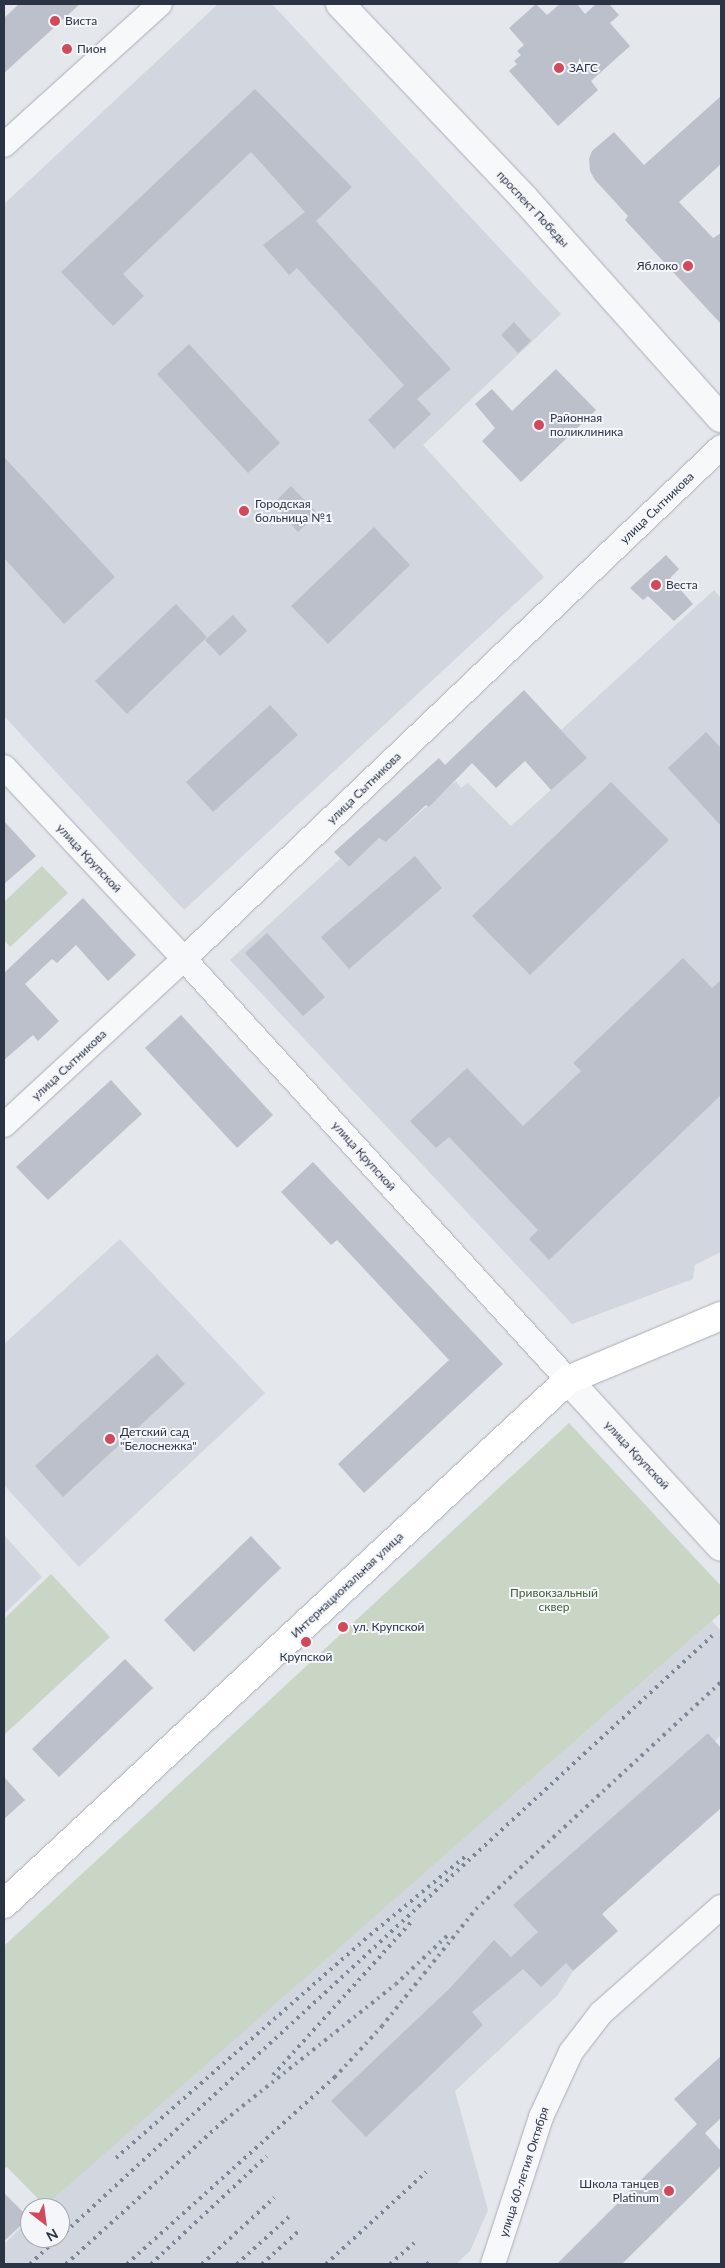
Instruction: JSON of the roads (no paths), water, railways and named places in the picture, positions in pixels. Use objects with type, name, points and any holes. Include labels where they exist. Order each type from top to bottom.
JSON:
[{"type":"main road","name":"Интернациональная улица","points":[[4,1904],[568,1380],[721,1316]]},
{"type":"street","points":[[4,145],[160,4]]},
{"type":"street","name":"проспект Победы","points":[[340,4],[524,198],[721,418]]},
{"type":"street","name":"улица Сытникова","points":[[4,1125],[184,959],[721,447]]},
{"type":"street","name":"улица Крупской","points":[[4,767],[184,959],[721,1547]]},
{"type":"street","name":"улица 60-летия Октября","points":[[493,2264],[541,2117],[571,2052],[602,2013],[721,1907]]},
{"type":"railway","points":[[70,2228],[712,1636]]},
{"type":"railway","points":[[127,2264],[335,2077],[382,2026],[476,1909],[721,1682]]},
{"type":"railway","points":[[116,2158],[370,1935],[466,1856]]},
{"type":"railway","points":[[273,2075],[414,1919]]},
{"type":"railway","points":[[66,2264],[225,2120],[396,1984],[448,1935]]},
{"type":"railway","points":[[151,2264],[267,2156]]},
{"type":"railway","points":[[326,2264],[426,2172]]},
{"type":"railway","points":[[202,2264],[274,2198]]},
{"type":"railway","points":[[237,2264],[290,2216]]},
{"type":"railway","points":[[262,2264],[301,2229]]},
{"type":"railway","points":[[390,2264],[414,2243]]},
{"type":"railway","points":[[30,2264],[47,2248]]},
{"type":"railway","points":[[427,2264],[431,2261]]},
{"type":"place","name":"Виста","points":[[55,21]]},
{"type":"place","name":"Пион","points":[[67,49]]},
{"type":"place","name":"ЗАГС","points":[[559,68]]},
{"type":"place","name":"Яблоко","points":[[688,266]]},
{"type":"place","name":"Районная поликлиника","points":[[539,425]]},
{"type":"place","name":"Городская больница №1","points":[[244,511]]},
{"type":"place","name":"Веста","points":[[656,585]]},
{"type":"place","name":"Детский сад \"Белоснежка\"","points":[[110,1439]]},
{"type":"place","name":"ул. Крупской","points":[[343,1627]]},
{"type":"place","name":"Крупской","points":[[306,1642]]},
{"type":"place","name":"Школа танцев Platinum","points":[[669,2191]]},
{"type":"park label","name":"Привокзальный сквер","points":[[554,1600]]}]
